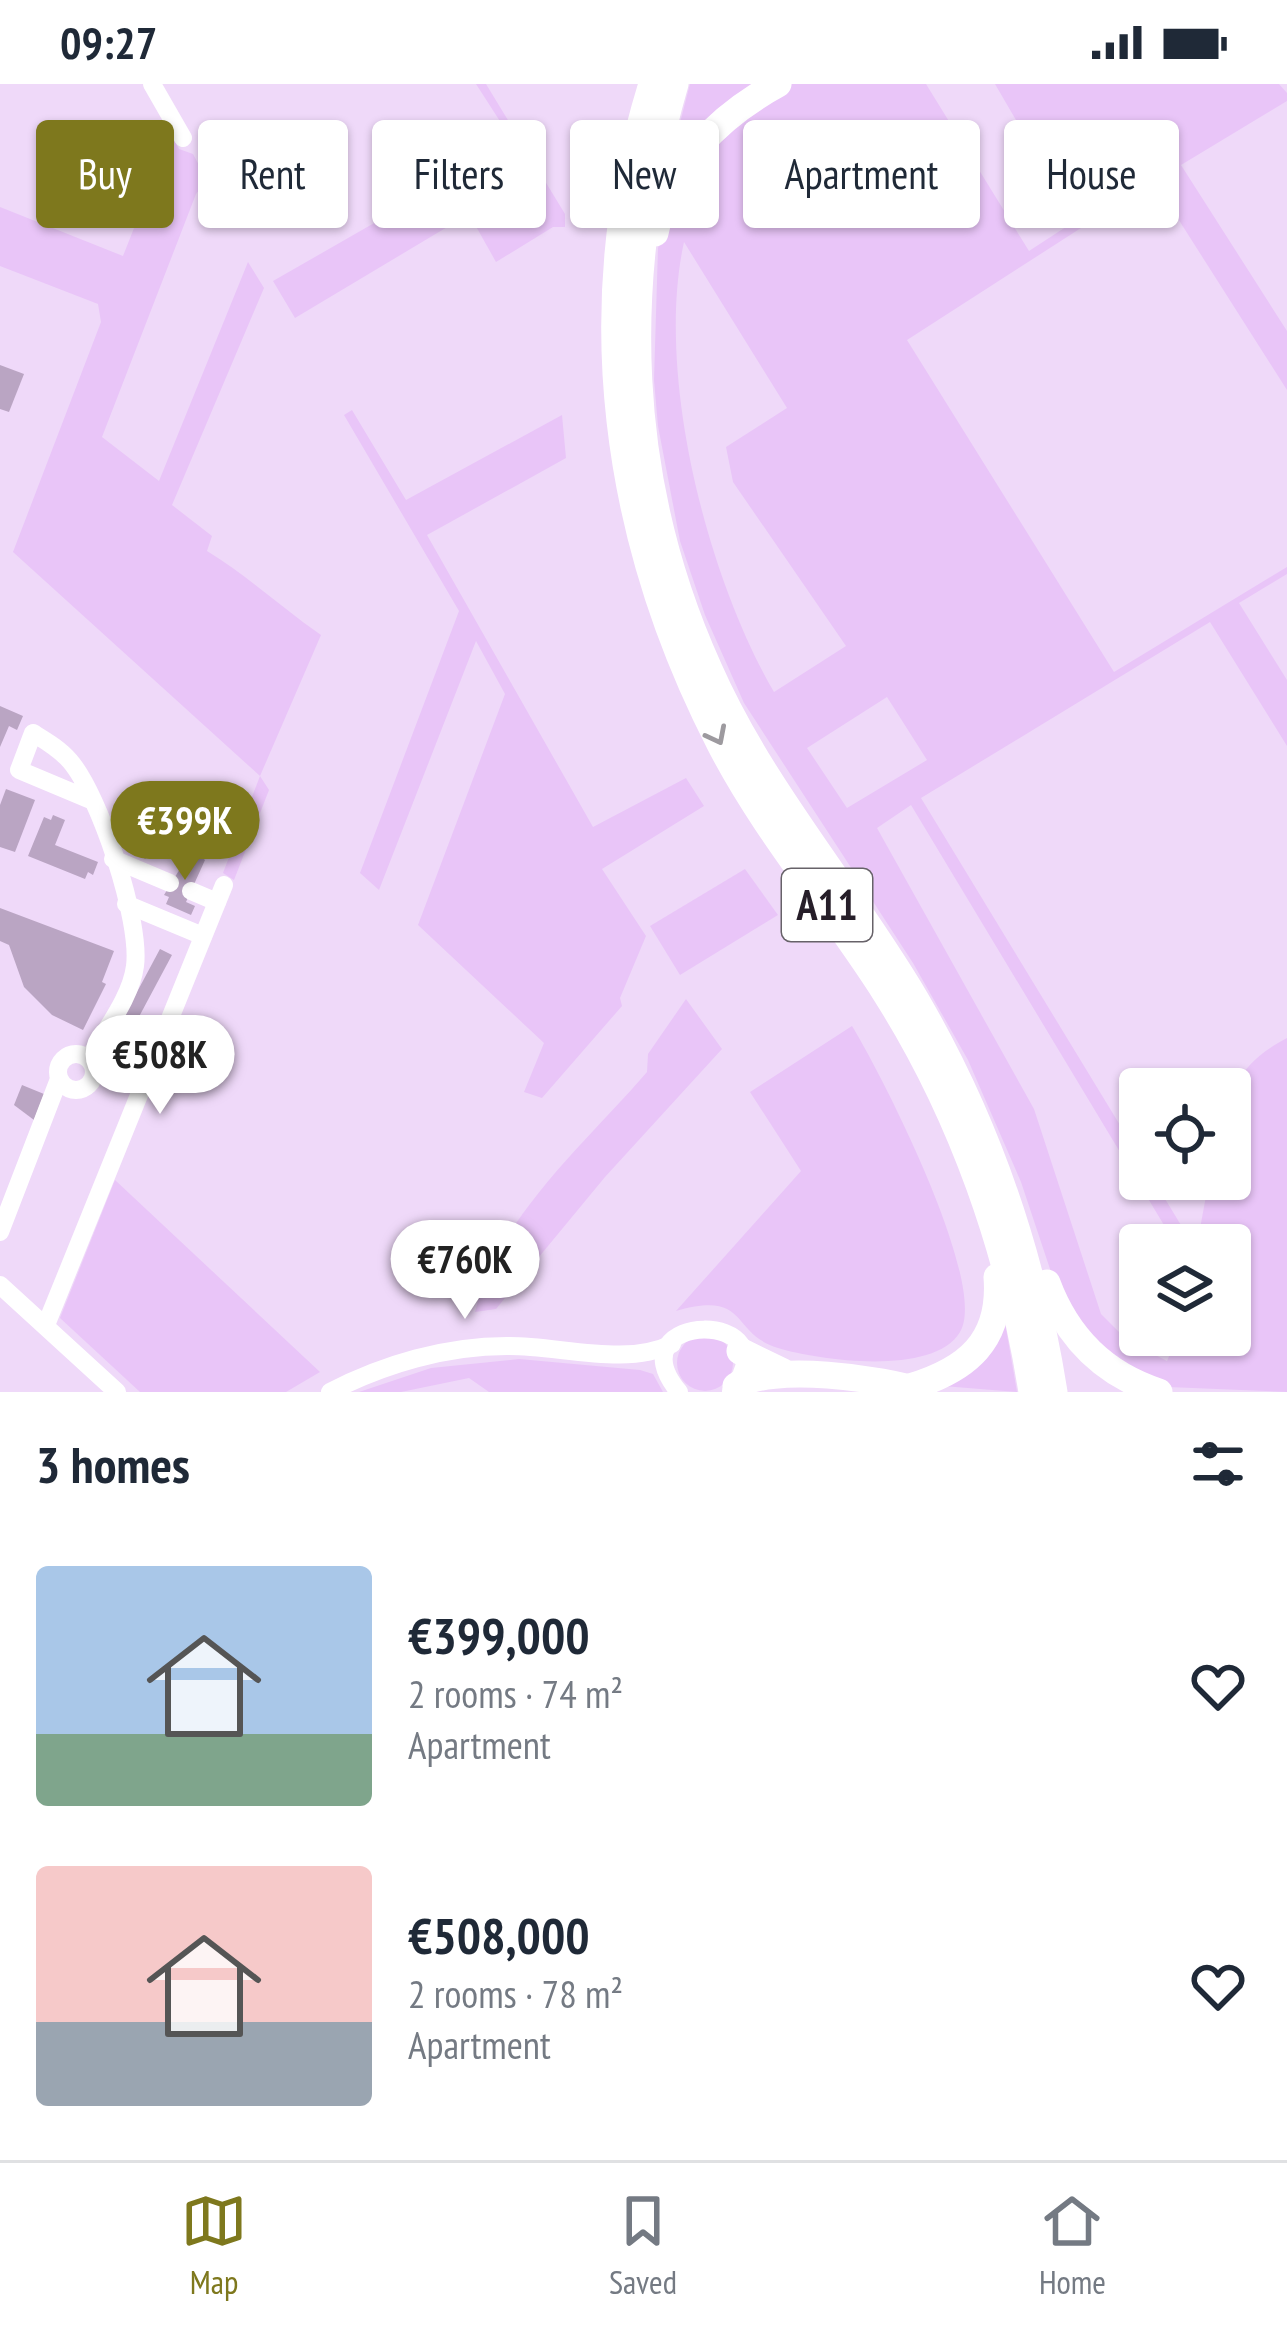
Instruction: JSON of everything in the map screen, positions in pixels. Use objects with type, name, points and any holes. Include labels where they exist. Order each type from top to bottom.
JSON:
[{"type":"highway","points":[[631,120],[640,84]]},
{"type":"highway","name":"A11","points":[[644,120],[652,84]]},
{"type":"highway","name":"A11","points":[[675,84],[646,199],[635,354],[652,498],[669,566],[709,670],[761,767],[915,998],[988,1145],[1035,1288],[1054,1392]]},
{"type":"highway","points":[[635,354],[646,321],[657,222],[673,183],[715,127],[778,84]]},
{"type":"highway","name":"A11","points":[[621,228],[614,310],[617,413],[627,490],[662,610],[722,748],[923,1058],[959,1132],[994,1225],[1032,1392]]},
{"type":"highway","points":[[988,1145],[1016,1188],[1060,1315],[1099,1361],[1159,1392]]},
{"type":"highway","points":[[740,1351],[762,1366],[793,1374],[917,1390],[954,1372],[989,1335],[998,1294],[994,1225]]},
{"type":"highway","points":[[733,1389],[761,1376],[793,1374]]},
{"type":"street","points":[[152,84],[182,138]]},
{"type":"street","points":[[58,1079],[69,1090],[85,1089],[94,1076],[89,1059],[135,969],[126,904],[93,801]]},
{"type":"street","points":[[113,859],[170,883]]},
{"type":"street","points":[[46,1325],[221,893],[191,891]]},
{"type":"street","points":[[126,904],[203,936]]},
{"type":"street","points":[[0,1232],[66,1057],[89,1059]]},
{"type":"street","points":[[0,1286],[118,1392]]},
{"type":"street","points":[[329,1392],[406,1361],[484,1347],[616,1353],[672,1343],[690,1328],[714,1327],[740,1351],[733,1389]]},
{"type":"street","points":[[667,1372],[672,1343]]},
{"type":"street","points":[[616,1353],[667,1372],[679,1392]]},
{"type":"shaded area","points":[[476,84],[486,84],[508,120],[499,120]]},
{"type":"shaded area","points":[[690,84],[760,84],[719,125],[719,120],[681,120]]},
{"type":"shaded area","points":[[792,84],[926,84],[948,120],[744,120],[768,97]]},
{"type":"shaded area","points":[[995,84],[1279,84],[1287,101],[1181,165],[1287,331],[1287,390],[1179,220],[1179,120],[1016,120]]},
{"type":"shaded area","points":[[743,121],[743,228],[980,228],[980,172],[1004,210],[1004,228],[1015,228],[1029,251],[1064,228],[1081,228],[907,340],[1114,672],[1287,567],[1287,574],[1239,603],[1287,680],[1287,746],[1210,622],[921,798],[1119,1123],[1119,1150],[911,805],[877,828],[1034,1109],[1101,1314],[1119,1332],[1119,1356],[1157,1356],[1167,1361],[1169,1356],[1251,1356],[1251,1224],[1201,1224],[1205,1200],[1251,1200],[1248,1068],[1287,1038],[1287,1392],[1168,1387],[1095,1348],[1053,1278],[1021,1182],[968,1060],[913,963],[744,703],[705,615],[680,541],[654,380],[658,248],[665,228],[719,228],[719,144]],"holes":[[[684,242],[787,408],[726,447],[733,482],[846,646],[774,692],[728,592],[693,473],[676,352]],[[887,697],[927,760],[847,808],[807,748]]]},
{"type":"shaded area","points":[[174,140],[198,163],[198,191],[102,437],[159,481],[248,262],[264,288],[172,505],[212,536],[207,551],[321,635],[260,776],[13,552],[101,322],[98,304],[0,266],[0,207],[36,221],[36,228],[53,228],[123,256],[134,228],[174,228]]},
{"type":"shaded area","points":[[546,183],[565,214],[565,227],[553,227],[496,262],[477,228],[546,228]]},
{"type":"shaded area","points":[[372,224],[372,228],[446,228],[295,318],[273,281]]},
{"type":"shaded area","points":[[352,410],[406,500],[562,415],[566,458],[427,535],[593,827],[686,778],[704,806],[602,869],[646,936],[620,998],[622,1006],[542,1098],[524,1092],[544,1043],[418,925],[505,694],[476,641],[379,890],[360,873],[459,611],[344,415]]},
{"type":"shaded area","points":[[260,776],[269,790],[234,880],[223,873]]},
{"type":"shaded area","points":[[745,869],[778,915],[680,975],[650,926]]},
{"type":"shaded area","points":[[686,999],[722,1049],[605,1177],[496,1309],[475,1312],[486,1278],[523,1213],[647,1072],[648,1054]]},
{"type":"shaded area","points":[[852,1026],[928,1179],[946,1226],[965,1307],[960,1332],[946,1346],[902,1360],[797,1353],[763,1341],[728,1310],[700,1306],[676,1311],[801,1171],[750,1092]]},
{"type":"shaded area","points":[[115,1180],[320,1372],[286,1392],[140,1392],[60,1318]]},
{"type":"shaded area","points":[[1149,1200],[1166,1200],[1180,1224],[1163,1224]]},
{"type":"shaded area","points":[[1004,1317],[1017,1392],[943,1386]]},
{"type":"shaded area","points":[[705,1335],[725,1343],[733,1363],[725,1383],[705,1391],[685,1383],[677,1363],[685,1343]]},
{"type":"shaded area","points":[[519,1359],[640,1370],[653,1374],[663,1392],[489,1392],[469,1378],[401,1392],[359,1392],[431,1368]]},
{"type":"building","points":[[0,365],[24,374],[9,412],[0,409]]},
{"type":"building","points":[[0,706],[23,716],[17,730],[9,726],[0,747]]},
{"type":"building","points":[[6,789],[35,800],[15,852],[0,847],[0,805]]},
{"type":"building","points":[[132,811],[162,844],[145,859],[115,827]]},
{"type":"building","points":[[53,815],[65,820],[55,845],[98,862],[93,875],[88,872],[85,879],[28,856],[44,817],[51,820]]},
{"type":"building","points":[[192,849],[205,860],[186,902],[195,906],[191,915],[166,904],[169,897],[164,895]]},
{"type":"building","points":[[0,908],[114,951],[102,982],[106,984],[83,1030],[52,1015],[24,987],[9,945],[0,941]]},
{"type":"building","points":[[160,949],[172,955],[118,1056],[106,1050]]},
{"type":"building","points":[[22,1085],[44,1094],[34,1120],[14,1105]]}]
